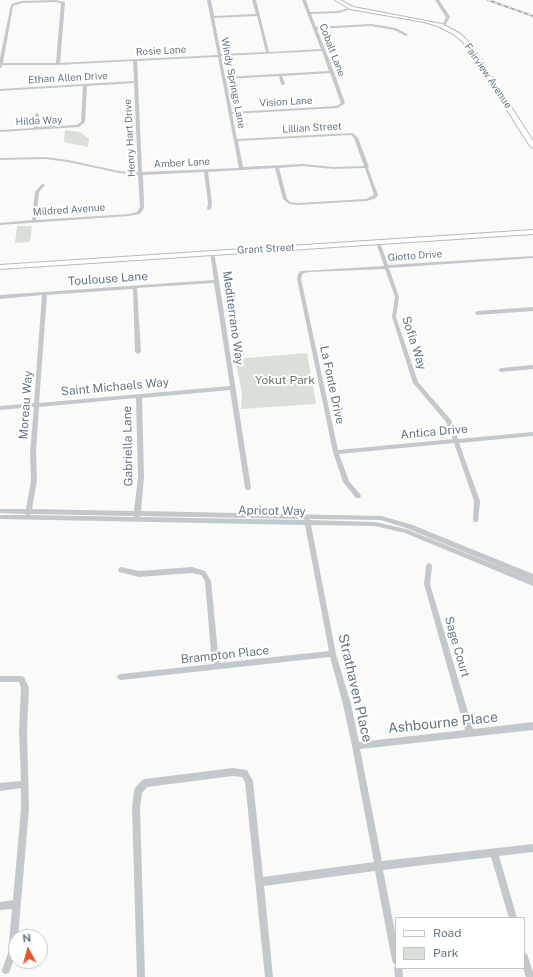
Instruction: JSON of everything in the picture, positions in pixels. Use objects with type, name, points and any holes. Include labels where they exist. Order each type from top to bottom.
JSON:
[{"type":"street","name":"Windy Springs Lane","points":[[209,0],[219,56],[232,113],[241,169]]},
{"type":"street","points":[[254,0],[268,53]]},
{"type":"street","name":"Cobalt Lane","points":[[304,0],[332,72],[342,105]]},
{"type":"street","name":"Fairview Avenue","points":[[337,0],[352,8],[440,25],[464,40],[532,142]]},
{"type":"street","points":[[437,0],[448,17],[445,22],[440,25]]},
{"type":"street","points":[[0,66],[12,6],[15,4],[62,2],[64,4],[58,64]]},
{"type":"street","points":[[309,13],[339,12],[352,8]]},
{"type":"street","points":[[212,17],[258,15]]},
{"type":"street","points":[[315,28],[371,25],[395,29],[406,35]]},
{"type":"street","name":"Rosie Lane","points":[[0,66],[323,50]]},
{"type":"street","name":"Henry Hart Drive","points":[[135,60],[142,207],[138,213]]},
{"type":"street","points":[[225,78],[332,72]]},
{"type":"street","points":[[280,75],[283,84]]},
{"type":"street","name":"Ethan Allen Drive","points":[[0,90],[137,82]]},
{"type":"street","name":"Hilda Way","points":[[0,131],[78,126],[83,122],[85,85]]},
{"type":"street","name":"Vision Lane","points":[[232,113],[332,107],[342,105]]},
{"type":"street","points":[[36,129],[37,114]]},
{"type":"street","name":"Lillian Street","points":[[236,140],[352,134],[356,138],[367,167]]},
{"type":"street","name":"Amber Lane","points":[[0,159],[53,159],[119,172],[141,174],[303,165],[340,168],[367,167]]},
{"type":"street","points":[[277,167],[285,199],[289,203],[297,204],[367,200],[374,197],[376,192],[367,167]]},
{"type":"street","points":[[206,171],[210,203],[209,209]]},
{"type":"street","points":[[34,221],[37,192],[43,186]]},
{"type":"street","name":"Mildred Avenue","points":[[0,224],[129,215],[138,213]]},
{"type":"street","name":"Grant Street","points":[[0,267],[533,232]]},
{"type":"street","name":"Sofia Way","points":[[378,242],[397,296],[394,317],[416,383],[449,421],[477,501],[476,520]]},
{"type":"street","name":"Mediterrano Way","points":[[212,252],[248,488]]},
{"type":"street","name":"Giotto Drive","points":[[300,275],[302,272],[309,271],[388,268],[533,257]]},
{"type":"street","name":"La Fonte Drive","points":[[300,275],[299,279],[336,452],[346,482],[358,496]]},
{"type":"street","name":"Toulouse Lane","points":[[0,297],[217,281]]},
{"type":"street","points":[[135,287],[138,352]]},
{"type":"street","name":"Moreau Way","points":[[28,514],[34,480],[33,452],[45,294]]},
{"type":"street","points":[[477,313],[533,308]]},
{"type":"street","points":[[501,370],[533,367]]},
{"type":"street","name":"Saint Michaels Way","points":[[0,408],[233,388]]},
{"type":"street","name":"Gabriella Lane","points":[[137,516],[142,477],[139,396]]},
{"type":"street","name":"Antica Drive","points":[[336,452],[533,434]]},
{"type":"street","name":"Apricot Way","points":[[0,510],[28,514],[307,520],[374,524],[394,527],[533,583]]},
{"type":"street","name":"Apricot Way","points":[[0,517],[28,514]]},
{"type":"street","name":"Apricot Way","points":[[307,520],[368,517],[394,521],[533,577]]},
{"type":"street","name":"Strathaven Place","points":[[307,520],[332,654],[347,704],[356,746],[395,955]]},
{"type":"street","name":"Sage Court","points":[[429,566],[428,584],[470,733]]},
{"type":"street","points":[[121,570],[139,574],[192,570],[203,573],[208,581],[216,667]]},
{"type":"street","name":"Brampton Place","points":[[121,677],[332,654]]},
{"type":"street","points":[[0,679],[21,679],[25,688],[22,730],[25,784],[24,809],[12,953],[6,970]]},
{"type":"street","name":"Ashbourne Place","points":[[356,746],[533,726]]},
{"type":"street","points":[[141,977],[136,808],[138,791],[145,783],[234,772],[244,773],[249,781],[269,977]]},
{"type":"street","points":[[0,787],[25,784]]},
{"type":"street","points":[[260,882],[378,866],[533,848]]},
{"type":"street","points":[[494,853],[513,917]]},
{"type":"street","points":[[0,906],[17,904]]},
{"type":"street","points":[[525,960],[530,977]]},
{"type":"green space","points":[[65,130],[80,132],[89,139],[88,147],[64,142]]},
{"type":"green space","points":[[17,226],[32,226],[30,242],[15,243]]},
{"type":"green space","name":"Yokut Park","points":[[307,353],[316,404],[241,409],[242,393],[235,359]]},
{"type":"railway","points":[[488,0],[533,16]]}]
